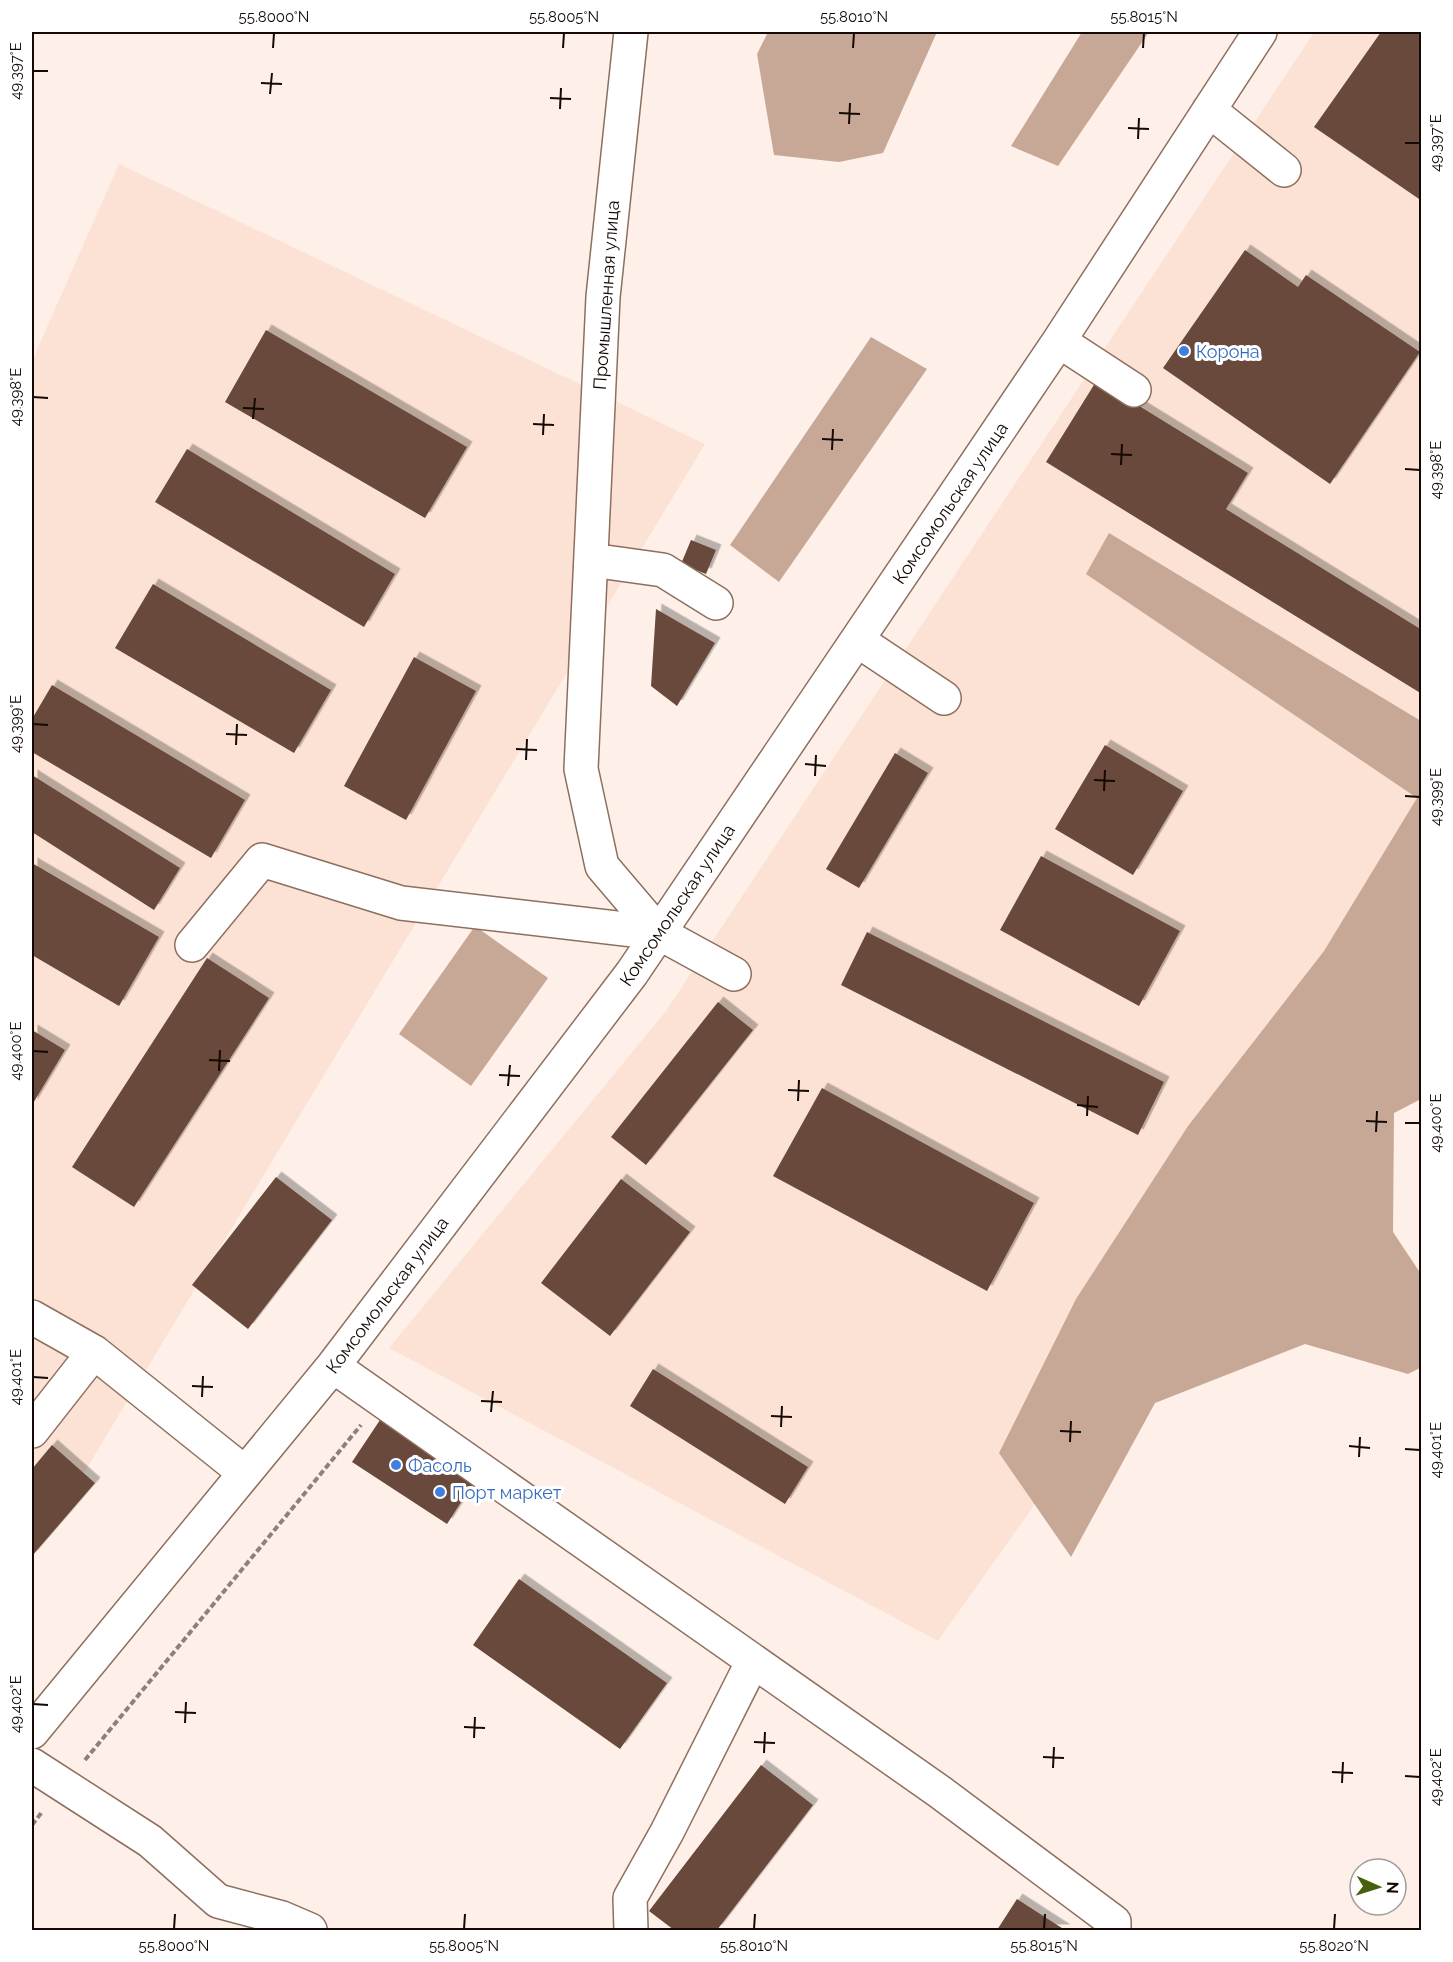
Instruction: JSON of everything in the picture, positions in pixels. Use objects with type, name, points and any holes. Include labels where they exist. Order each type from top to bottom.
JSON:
[{"type":"street","name":"Промышленная улица","points":[[631,32],[603,297],[581,769],[602,866],[659,933]]},
{"type":"street","name":"Комсомольская улица","points":[[32,1732],[333,1366],[632,973],[1059,341],[1260,32]]},
{"type":"street","points":[[1209,110],[1284,171]]},
{"type":"street","points":[[1059,341],[1134,390]]},
{"type":"street","points":[[591,560],[663,570],[716,603]]},
{"type":"street","points":[[857,639],[944,698]]},
{"type":"street","points":[[192,945],[262,860],[401,903],[659,933],[734,974]]},
{"type":"street","points":[[32,1317],[94,1352],[245,1473]]},
{"type":"street","points":[[32,1431],[94,1352]]},
{"type":"street","points":[[333,1366],[958,1805],[1114,1922],[1114,1930]]},
{"type":"street","points":[[631,1930],[630,1898],[667,1832],[753,1661]]},
{"type":"street","points":[[32,1765],[150,1841],[218,1901],[282,1918],[310,1930]]},
{"type":"path","points":[[32,1825],[382,1400]]},
{"type":"shaded area","points":[[768,32],[937,32],[883,153],[839,162],[774,155],[757,54]]},
{"type":"shaded area","points":[[1082,32],[1149,32],[1058,166],[1011,146]]},
{"type":"shaded area","points":[[1314,32],[1421,32],[1421,925],[1178,1302],[938,1641],[389,1348],[666,1011]]},
{"type":"shaded area","points":[[119,164],[705,444],[32,1559],[32,361]]},
{"type":"shaded area","points":[[871,337],[927,369],[779,582],[730,545]]},
{"type":"shaded area","points":[[1109,533],[1421,721],[1421,1099],[1394,1113],[1393,1232],[1421,1274],[1422,1367],[1408,1374],[1305,1344],[1155,1403],[1071,1557],[999,1453],[1076,1299],[1188,1126],[1324,951],[1417,798],[1086,574]]},
{"type":"shaded area","points":[[475,926],[548,978],[471,1086],[399,1034]]},
{"type":"building","points":[[1381,32],[1422,32],[1422,201],[1314,127]]},
{"type":"building","points":[[1245,250],[1298,287],[1306,275],[1420,352],[1330,484],[1163,368]]},
{"type":"building","points":[[266,330],[467,447],[425,518],[225,402]]},
{"type":"building","points":[[1097,380],[1248,473],[1226,509],[1422,630],[1422,694],[1046,462]]},
{"type":"building","points":[[187,449],[395,574],[364,627],[155,502]]},
{"type":"building","points":[[691,540],[716,550],[706,574],[681,564]]},
{"type":"building","points":[[153,584],[331,690],[294,753],[115,648]]},
{"type":"building","points":[[656,609],[715,643],[677,706],[651,686]]},
{"type":"building","points":[[414,657],[476,691],[406,820],[344,786]]},
{"type":"building","points":[[52,685],[245,800],[211,858],[32,752],[32,719]]},
{"type":"building","points":[[1105,745],[1183,791],[1133,875],[1055,829]]},
{"type":"building","points":[[895,753],[928,773],[859,888],[826,869]]},
{"type":"building","points":[[32,775],[180,868],[154,910],[32,832]]},
{"type":"building","points":[[1041,856],[1180,931],[1139,1006],[1000,930]]},
{"type":"building","points":[[32,863],[159,937],[119,1006],[32,955]]},
{"type":"building","points":[[867,932],[1164,1082],[1138,1135],[841,985]]},
{"type":"building","points":[[207,958],[269,998],[134,1207],[72,1167]]},
{"type":"building","points":[[718,1002],[753,1030],[646,1165],[611,1137]]},
{"type":"building","points":[[32,1030],[65,1050],[32,1105]]},
{"type":"building","points":[[822,1088],[1034,1203],[987,1291],[773,1176]]},
{"type":"building","points":[[276,1177],[332,1220],[248,1329],[192,1285]]},
{"type":"building","points":[[621,1179],[690,1232],[610,1336],[541,1283]]},
{"type":"building","points":[[653,1369],[808,1467],[785,1504],[630,1406]]},
{"type":"building","points":[[382,1417],[476,1479],[447,1524],[352,1462]]},
{"type":"building","points":[[52,1445],[95,1483],[32,1556],[32,1469]]},
{"type":"building","points":[[519,1579],[667,1683],[620,1749],[473,1645]]},
{"type":"building","points":[[761,1765],[813,1805],[717,1930],[674,1930],[649,1911]]},
{"type":"building","points":[[1017,1899],[1065,1930],[997,1930]]},
{"type":"place","name":"Корона","points":[[1184,351]]},
{"type":"place","name":"Фасоль","points":[[396,1465]]},
{"type":"place","name":"Порт маркет","points":[[440,1492]]}]
